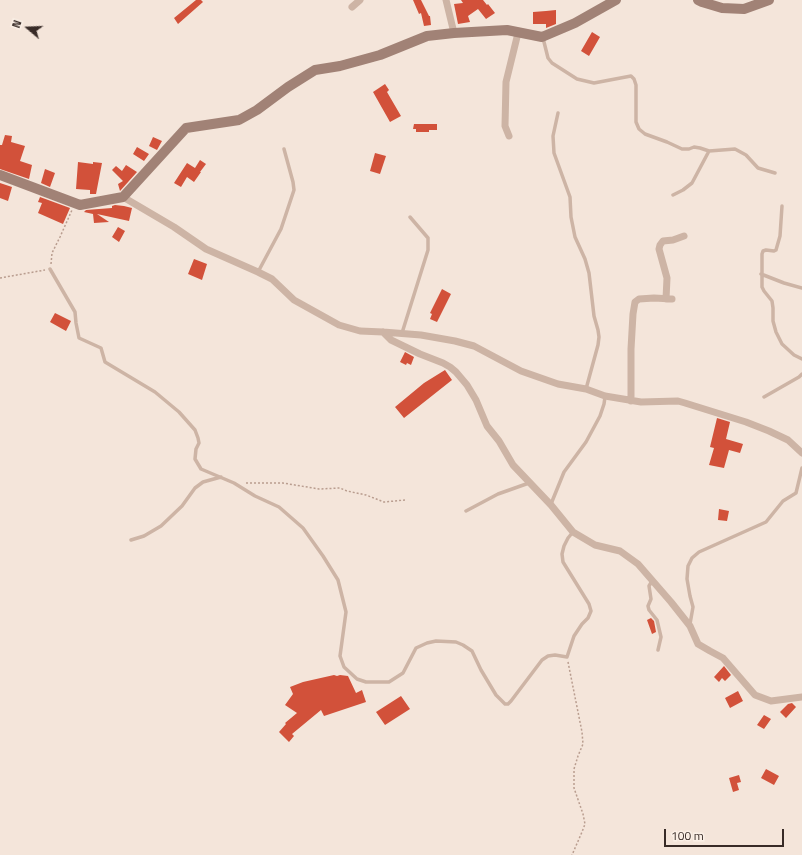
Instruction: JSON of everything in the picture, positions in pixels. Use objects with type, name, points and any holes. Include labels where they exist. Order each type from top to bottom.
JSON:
[{"type":"street","points":[[352,7],[360,0]]},
{"type":"street","points":[[446,0],[454,33]]},
{"type":"street","points":[[698,0],[722,8],[744,8],[754,3],[770,0]]},
{"type":"street","points":[[0,175],[80,205],[123,197],[186,128],[240,120],[315,70],[340,66],[380,55],[427,36],[507,30],[542,37],[575,23],[612,1]]},
{"type":"street","points":[[509,136],[505,126],[506,82],[518,33]]},
{"type":"street","points":[[123,197],[174,227],[206,249],[258,272],[272,280],[294,300],[339,325],[360,332],[421,335],[474,346],[521,371],[558,384],[586,389],[605,396],[641,402],[678,401],[746,422],[775,434],[788,440],[802,453]]},
{"type":"street","points":[[631,401],[631,349],[635,302],[639,299],[669,299],[667,278],[659,249],[663,241],[673,240],[684,236]]},
{"type":"street","points":[[383,332],[391,340],[443,363],[456,372],[467,385],[476,400],[487,426],[499,441],[513,465],[551,505],[573,532],[595,545],[620,551],[638,564],[690,626],[698,644],[723,658],[755,694],[771,701],[802,697]]},
{"type":"lane","points":[[542,37],[548,58],[552,64],[577,80],[594,83],[631,76],[634,78],[636,85],[636,122],[639,129],[646,134],[682,149],[690,149],[694,147],[710,151],[735,149],[746,155],[758,168],[775,173]]},
{"type":"lane","points":[[558,113],[553,136],[554,153],[570,197],[571,217],[575,237],[585,259],[589,273],[594,316],[598,330],[598,345],[586,389]]},
{"type":"lane","points":[[258,272],[281,229],[294,190],[284,149]]},
{"type":"lane","points":[[673,195],[692,183],[710,151]]},
{"type":"lane","points":[[782,206],[780,236],[777,248],[774,251],[766,250],[762,254],[762,287],[772,301],[776,332],[782,344],[788,351],[802,359]]},
{"type":"lane","points":[[402,334],[428,250],[428,238],[410,217]]},
{"type":"lane","points":[[50,269],[75,312],[79,338],[101,348],[105,362],[155,392],[179,412],[195,430],[199,443],[196,449],[195,459],[201,469],[221,476],[279,508],[303,528],[338,580],[346,612],[340,656],[344,667],[357,679],[366,682],[389,682],[403,673],[416,648],[436,641],[456,642],[472,651],[496,695],[505,704],[508,704],[542,660],[548,656],[555,655],[567,657],[574,636],[588,618],[591,610],[589,604],[563,562],[562,554],[564,546],[573,532]]},
{"type":"lane","points":[[761,274],[802,288]]},
{"type":"lane","points":[[764,397],[802,374]]},
{"type":"lane","points":[[551,505],[564,472],[586,442],[600,416],[605,396]]},
{"type":"lane","points":[[690,626],[693,607],[687,578],[688,566],[692,558],[699,552],[766,522],[783,500],[796,493],[802,468]]},
{"type":"lane","points":[[131,540],[144,536],[161,526],[182,506],[195,488],[203,482],[221,476]]},
{"type":"lane","points":[[466,510],[498,494],[529,483]]},
{"type":"lane","points":[[652,581],[649,586],[651,599],[648,606],[649,610],[657,620],[662,637],[658,650]]},
{"type":"path","points":[[0,278],[50,269],[52,253],[72,209],[72,203]]},
{"type":"path","points":[[234,483],[283,482],[319,489],[340,488],[366,495],[384,502],[405,500]]},
{"type":"path","points":[[567,657],[583,744],[574,769],[574,788],[585,824],[572,855]]},
{"type":"building","points":[[196,0],[201,0],[203,2],[178,24],[174,18]]},
{"type":"building","points":[[413,0],[421,0],[430,16],[431,25],[424,26],[421,13],[419,14]]},
{"type":"building","points":[[461,0],[483,0],[495,13],[486,19],[478,9],[468,16],[470,22],[458,24],[454,4],[463,3]]},
{"type":"building","points":[[556,10],[556,24],[546,28],[546,24],[533,24],[533,12]]},
{"type":"building","points":[[592,32],[600,37],[589,56],[581,51]]},
{"type":"building","points":[[385,84],[389,90],[387,92],[401,116],[390,122],[373,92]]},
{"type":"building","points":[[414,124],[437,124],[437,130],[429,130],[429,132],[416,132],[416,129],[413,129]]},
{"type":"building","points":[[5,135],[12,136],[11,142],[25,146],[20,161],[32,165],[29,179],[0,169],[0,145],[2,145]]},
{"type":"building","points":[[153,137],[162,141],[157,150],[149,146]]},
{"type":"building","points":[[137,147],[149,154],[144,161],[133,154]]},
{"type":"building","points":[[375,153],[386,156],[380,174],[370,171]]},
{"type":"building","points":[[200,160],[206,164],[194,182],[187,177],[181,187],[174,183],[187,163],[195,168]]},
{"type":"building","points":[[78,162],[93,164],[93,162],[102,163],[96,194],[90,194],[90,190],[76,189]]},
{"type":"building","points":[[126,165],[137,172],[120,191],[118,184],[123,181],[112,170],[116,166],[122,171]]},
{"type":"building","points":[[45,169],[55,173],[50,187],[41,183]]},
{"type":"building","points":[[0,183],[12,187],[8,201],[0,198]]},
{"type":"building","points":[[40,197],[70,208],[63,224],[38,213],[42,203],[38,202]]},
{"type":"building","points":[[115,205],[132,208],[129,221],[97,214],[109,222],[94,223],[93,214],[84,212],[86,210],[112,208],[112,206]]},
{"type":"building","points":[[118,227],[125,231],[119,242],[112,237]]},
{"type":"building","points":[[194,259],[207,264],[202,280],[188,274]]},
{"type":"building","points":[[442,289],[451,294],[437,322],[430,319],[432,314],[430,313]]},
{"type":"building","points":[[55,313],[71,321],[66,331],[50,322]]},
{"type":"building","points":[[405,352],[414,357],[411,365],[407,363],[406,365],[400,362]]},
{"type":"building","points":[[445,370],[452,380],[404,418],[395,407],[424,383]]},
{"type":"building","points":[[717,418],[730,422],[726,439],[743,444],[740,453],[729,450],[724,468],[709,465],[714,448],[710,447]]},
{"type":"building","points":[[719,509],[729,511],[727,521],[718,520]]},
{"type":"building","points":[[651,618],[654,621],[656,632],[652,634],[647,620]]},
{"type":"building","points":[[724,666],[731,675],[725,681],[722,678],[719,682],[714,677]]},
{"type":"building","points":[[334,675],[348,676],[356,693],[362,690],[366,702],[324,716],[321,710],[292,734],[294,736],[289,742],[279,732],[286,724],[285,723],[297,713],[285,705],[293,694],[290,687],[303,682]]},
{"type":"building","points":[[738,691],[743,701],[730,708],[725,698]]},
{"type":"building","points":[[401,696],[410,709],[385,725],[376,712]]},
{"type":"building","points":[[792,703],[796,707],[786,718],[780,712],[788,704]]},
{"type":"building","points":[[764,715],[771,719],[764,729],[757,725]]},
{"type":"building","points":[[766,769],[779,776],[774,785],[761,778]]},
{"type":"building","points":[[739,775],[741,782],[737,783],[739,790],[733,792],[729,778]]}]
